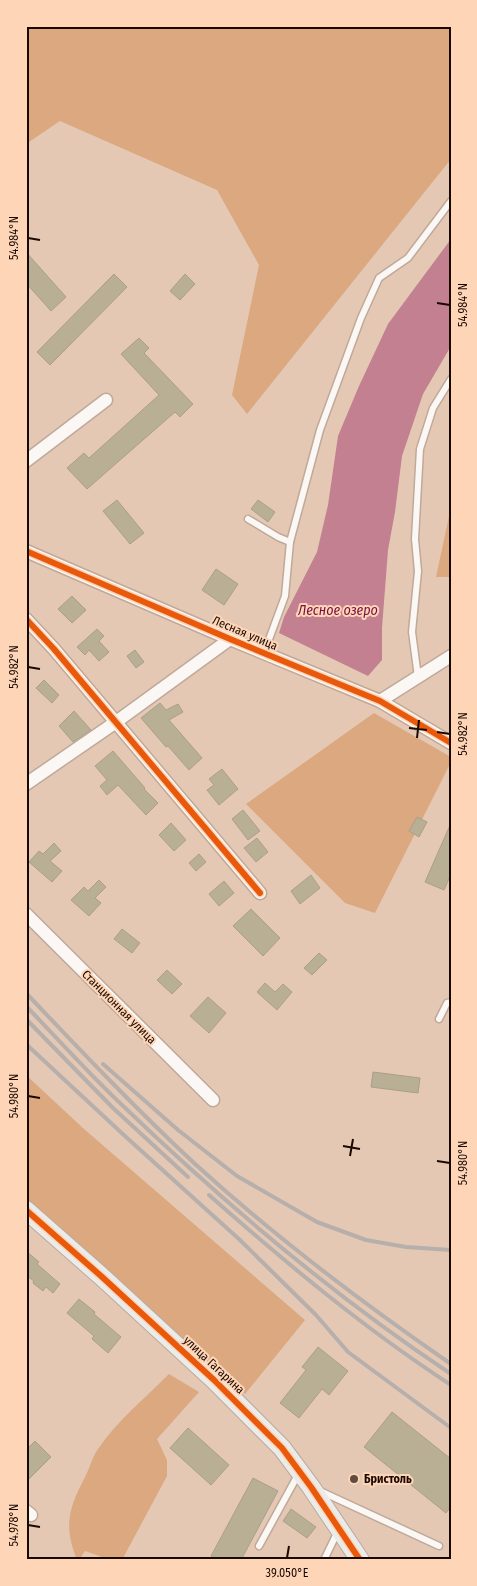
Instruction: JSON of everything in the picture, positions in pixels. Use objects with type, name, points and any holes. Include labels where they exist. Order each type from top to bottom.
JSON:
[{"type":"street","points":[[26,461],[106,400]]},
{"type":"street","name":"Лесная улица","points":[[26,551],[380,701],[451,743]]},
{"type":"street","points":[[26,619],[54,649],[260,893]]},
{"type":"street","points":[[26,784],[116,722],[230,639]]},
{"type":"street","points":[[380,701],[451,656]]},
{"type":"street","name":"Станционная улица","points":[[26,914],[213,1100]]},
{"type":"street","name":"улица Гагарина","points":[[26,1210],[214,1380],[282,1448],[312,1487],[338,1530],[360,1560]]},
{"type":"lane","points":[[264,653],[285,596],[290,542],[320,430],[361,318],[379,278],[408,258],[451,201]]},
{"type":"lane","points":[[418,676],[412,632],[418,571],[415,539],[420,449],[433,408],[451,379]]},
{"type":"lane","points":[[248,519],[290,542]]},
{"type":"lane","points":[[439,1019],[446,1003],[451,1002]]},
{"type":"lane","points":[[259,1546],[300,1472]]},
{"type":"lane","points":[[312,1487],[439,1546]]},
{"type":"lane","points":[[324,1560],[338,1530]]},
{"type":"shaded area","points":[[26,26],[451,26],[451,159],[247,414],[232,395],[259,265],[217,190],[60,121],[26,144]]},
{"type":"shaded area","points":[[451,507],[451,577],[436,577]]},
{"type":"shaded area","points":[[374,713],[451,757],[451,762],[375,913],[345,903],[246,804]]},
{"type":"shaded area","points":[[26,1075],[84,1129],[305,1320],[245,1394],[26,1199]]},
{"type":"shaded area","points":[[169,1374],[199,1392],[157,1439],[167,1460],[167,1476],[122,1560],[103,1560],[102,1557],[85,1551],[77,1560],[70,1537],[70,1517],[75,1498],[94,1455],[122,1419]]},
{"type":"water","name":"Лесное озеро","points":[[451,239],[451,346],[423,394],[402,456],[388,550],[382,628],[382,660],[368,676],[279,633],[284,617],[317,552],[328,505],[338,436],[359,386],[388,324]]},
{"type":"building","points":[[26,252],[66,297],[51,311],[26,283]]},
{"type":"building","points":[[114,274],[127,287],[50,365],[37,352]]},
{"type":"building","points":[[185,274],[195,284],[180,300],[170,291]]},
{"type":"building","points":[[139,338],[149,348],[144,353],[193,404],[180,417],[175,412],[87,489],[67,468],[84,453],[89,458],[159,395],[121,354]]},
{"type":"building","points":[[117,500],[144,533],[130,544],[103,511]]},
{"type":"building","points":[[258,500],[275,512],[268,522],[251,509]]},
{"type":"building","points":[[216,569],[238,584],[224,605],[202,590]]},
{"type":"building","points":[[72,596],[86,610],[72,623],[58,609]]},
{"type":"building","points":[[97,629],[104,636],[99,641],[109,652],[99,661],[89,650],[85,655],[77,647]]},
{"type":"building","points":[[135,650],[144,662],[136,668],[127,656]]},
{"type":"building","points":[[44,680],[59,695],[52,703],[36,688]]},
{"type":"building","points":[[160,703],[166,710],[178,704],[183,712],[169,720],[202,758],[189,770],[141,718]]},
{"type":"building","points":[[74,711],[91,730],[73,742],[59,726]]},
{"type":"building","points":[[113,751],[158,803],[146,815],[118,785],[107,795],[100,786],[107,780],[95,766]]},
{"type":"building","points":[[222,769],[238,789],[219,805],[207,790],[214,785],[209,779]]},
{"type":"building","points":[[243,810],[260,831],[248,840],[232,819]]},
{"type":"building","points":[[417,817],[427,822],[419,837],[409,831]]},
{"type":"building","points":[[171,823],[186,840],[174,851],[159,835]]},
{"type":"building","points":[[451,823],[451,874],[444,890],[425,882]]},
{"type":"building","points":[[257,838],[268,852],[256,862],[244,848]]},
{"type":"building","points":[[54,843],[61,851],[50,861],[62,871],[52,882],[29,862],[39,851],[43,854]]},
{"type":"building","points":[[199,854],[206,862],[196,871],[189,863]]},
{"type":"building","points":[[311,875],[320,888],[300,904],[291,891]]},
{"type":"building","points":[[99,880],[106,887],[95,898],[101,903],[89,916],[71,900],[84,887],[88,891]]},
{"type":"building","points":[[224,881],[234,893],[219,906],[209,894]]},
{"type":"building","points":[[251,909],[280,938],[263,956],[233,926]]},
{"type":"building","points":[[122,929],[140,943],[132,953],[114,939]]},
{"type":"building","points":[[319,953],[327,960],[312,975],[304,968]]},
{"type":"building","points":[[167,970],[182,984],[172,994],[157,980]]},
{"type":"building","points":[[265,983],[275,992],[283,984],[292,992],[277,1010],[257,992]]},
{"type":"building","points":[[208,997],[226,1013],[209,1033],[190,1016]]},
{"type":"building","points":[[373,1072],[420,1078],[418,1093],[371,1087]]},
{"type":"building","points":[[26,1251],[39,1262],[37,1264],[60,1284],[53,1293],[46,1287],[43,1291],[33,1283],[34,1281],[26,1277]]},
{"type":"building","points":[[79,1299],[121,1337],[108,1353],[92,1339],[94,1336],[67,1313]]},
{"type":"building","points":[[318,1347],[348,1371],[329,1395],[322,1389],[299,1418],[280,1403],[306,1370],[302,1367]]},
{"type":"building","points":[[392,1412],[451,1459],[451,1506],[446,1513],[364,1447]]},
{"type":"building","points":[[188,1428],[229,1465],[211,1485],[170,1448]]},
{"type":"building","points":[[35,1441],[51,1457],[26,1482],[26,1450]]},
{"type":"building","points":[[253,1478],[278,1491],[241,1560],[218,1560],[211,1556]]},
{"type":"building","points":[[291,1509],[316,1527],[307,1538],[283,1521]]},
{"type":"railway","points":[[26,993],[151,1122],[194,1163],[287,1243],[384,1317],[451,1364]]},
{"type":"railway","points":[[26,1006],[109,1092],[239,1212],[321,1280],[451,1374]]},
{"type":"railway","points":[[26,1019],[113,1108],[188,1177]]},
{"type":"railway","points":[[26,1044],[240,1240],[316,1315],[348,1352],[451,1428]]},
{"type":"railway","points":[[103,1064],[178,1130],[237,1176],[317,1222],[366,1240],[406,1247],[451,1250]]},
{"type":"railway","points":[[209,1195],[267,1246],[357,1318],[451,1385]]},
{"type":"cycle path","points":[[26,551],[380,701],[451,743]]},
{"type":"cycle path","points":[[26,619],[54,649],[260,893]]},
{"type":"cycle path","points":[[26,1210],[214,1380],[282,1448],[311,1487],[360,1560]]},
{"type":"place","name":"Бристоль","points":[[354,1479]]}]
